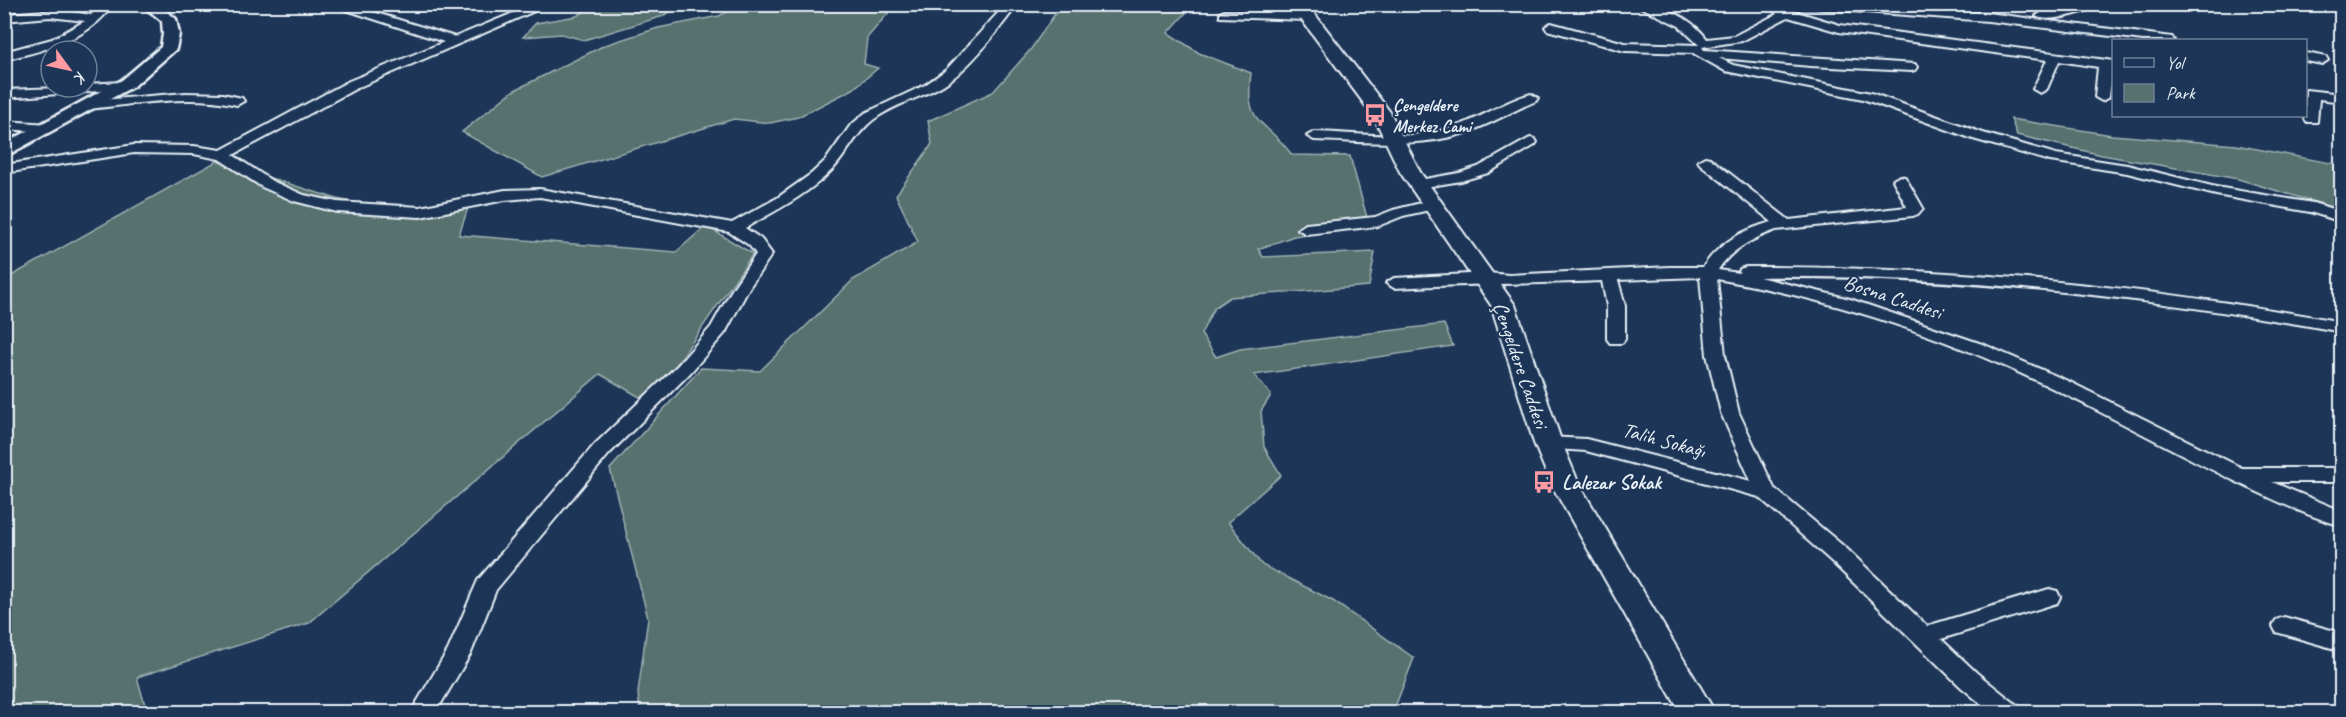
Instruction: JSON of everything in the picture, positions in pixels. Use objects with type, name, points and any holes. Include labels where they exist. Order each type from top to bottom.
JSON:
[{"type":"main road","name":"Çengeldere Caddesi","points":[[1302,10],[1383,116],[1419,184],[1487,278],[1503,305],[1512,326],[1548,444],[1565,484],[1698,712]]},
{"type":"street","points":[[4,56],[39,49],[68,38],[94,20],[101,12],[100,4]]},
{"type":"street","points":[[4,152],[122,86],[168,49],[171,34],[169,19],[148,4]]},
{"type":"street","points":[[333,4],[454,41]]},
{"type":"street","points":[[223,155],[354,84],[546,4]]},
{"type":"street","points":[[734,228],[774,205],[825,169],[860,124],[877,112],[928,88],[951,73],[994,22],[1013,4]]},
{"type":"street","points":[[1639,4],[1697,32],[1700,48],[1729,68],[1866,96],[1978,136],[2055,158],[2127,169],[2216,191],[2313,208],[2342,217]]},
{"type":"street","points":[[2002,18],[2056,15],[2095,4]]},
{"type":"street","points":[[1759,6],[1810,5],[1904,14],[2002,18],[2160,39]]},
{"type":"street","points":[[1759,6],[1839,28],[2109,64],[2102,97]]},
{"type":"street","points":[[1224,15],[1302,10]]},
{"type":"street","points":[[1700,48],[1744,38],[1787,13]]},
{"type":"street","points":[[4,18],[82,14],[94,20]]},
{"type":"street","points":[[1551,27],[1625,47],[1700,48],[1810,62],[1911,67]]},
{"type":"street","points":[[2040,89],[2055,56]]},
{"type":"street","points":[[2307,57],[2322,60]]},
{"type":"street","points":[[4,94],[122,86]]},
{"type":"street","points":[[2312,119],[2309,94],[2342,98]]},
{"type":"street","points":[[89,105],[194,98],[227,98],[237,101]]},
{"type":"street","points":[[1314,136],[1394,139],[1427,137],[1460,130],[1531,98]]},
{"type":"street","points":[[4,125],[49,128]]},
{"type":"street","points":[[1419,184],[1461,177],[1483,170],[1530,142]]},
{"type":"street","points":[[4,169],[134,149],[165,148],[223,155],[267,184],[299,198],[337,207],[420,212],[523,192],[540,193],[734,228],[755,242],[764,254],[741,288],[719,329],[684,369],[602,449],[486,586],[459,653],[423,712]]},
{"type":"street","points":[[1705,161],[1786,225]]},
{"type":"street","points":[[1900,180],[1915,208],[1914,211],[1786,225],[1751,234],[1719,255],[1708,272],[1716,355],[1730,413],[1766,492],[1839,555],[1923,636],[2008,712]]},
{"type":"street","points":[[1306,229],[1378,220],[1434,205]]},
{"type":"street","name":"Bosna Caddesi","points":[[1394,284],[1487,278],[1509,280],[1692,271],[1754,281],[1834,301],[1903,322],[1988,354],[2062,386],[2237,476],[2342,519]]},
{"type":"street","points":[[1708,272],[1885,273],[1980,278],[2133,294],[2342,327]]},
{"type":"street","points":[[1609,276],[1616,306],[1616,339]]},
{"type":"street","name":"Talih Sokağı","points":[[1548,444],[1586,445],[1629,454],[1766,492]]},
{"type":"street","points":[[2237,476],[2342,475]]},
{"type":"street","points":[[1923,636],[2049,597]]},
{"type":"street","points":[[2284,626],[2342,642]]},
{"type":"green space","points":[[743,4],[895,5],[867,38],[864,64],[878,68],[853,89],[798,117],[770,123],[734,119],[542,177],[462,132],[513,91],[605,45],[658,28],[719,16]]},
{"type":"green space","points":[[594,5],[684,5],[660,17],[584,40],[561,34],[523,37],[536,23],[577,16]]},
{"type":"green space","points":[[1061,5],[1193,5],[1168,33],[1199,53],[1251,73],[1250,91],[1254,113],[1292,155],[1350,156],[1369,225],[1294,236],[1258,249],[1263,257],[1375,252],[1369,286],[1230,297],[1214,308],[1201,334],[1216,357],[1240,349],[1444,324],[1453,346],[1254,375],[1271,395],[1261,411],[1264,447],[1281,475],[1228,522],[1262,565],[1333,601],[1414,658],[1393,712],[640,712],[638,693],[648,618],[610,469],[701,368],[760,371],[853,280],[918,242],[896,195],[932,144],[928,121],[993,92],[1031,49]]},
{"type":"green space","points":[[2011,119],[2112,135],[2236,145],[2341,165],[2341,210],[2238,179],[2102,155],[2017,135]]},
{"type":"green space","points":[[217,161],[337,199],[410,214],[469,205],[459,235],[676,252],[706,226],[753,254],[650,403],[600,374],[309,623],[137,677],[147,712],[5,712],[4,280]]},
{"type":"place","name":"Çengeldere Merkez Cami","points":[[1375,115]]},
{"type":"place","name":"Lalezar Sokak","points":[[1544,482]]}]
